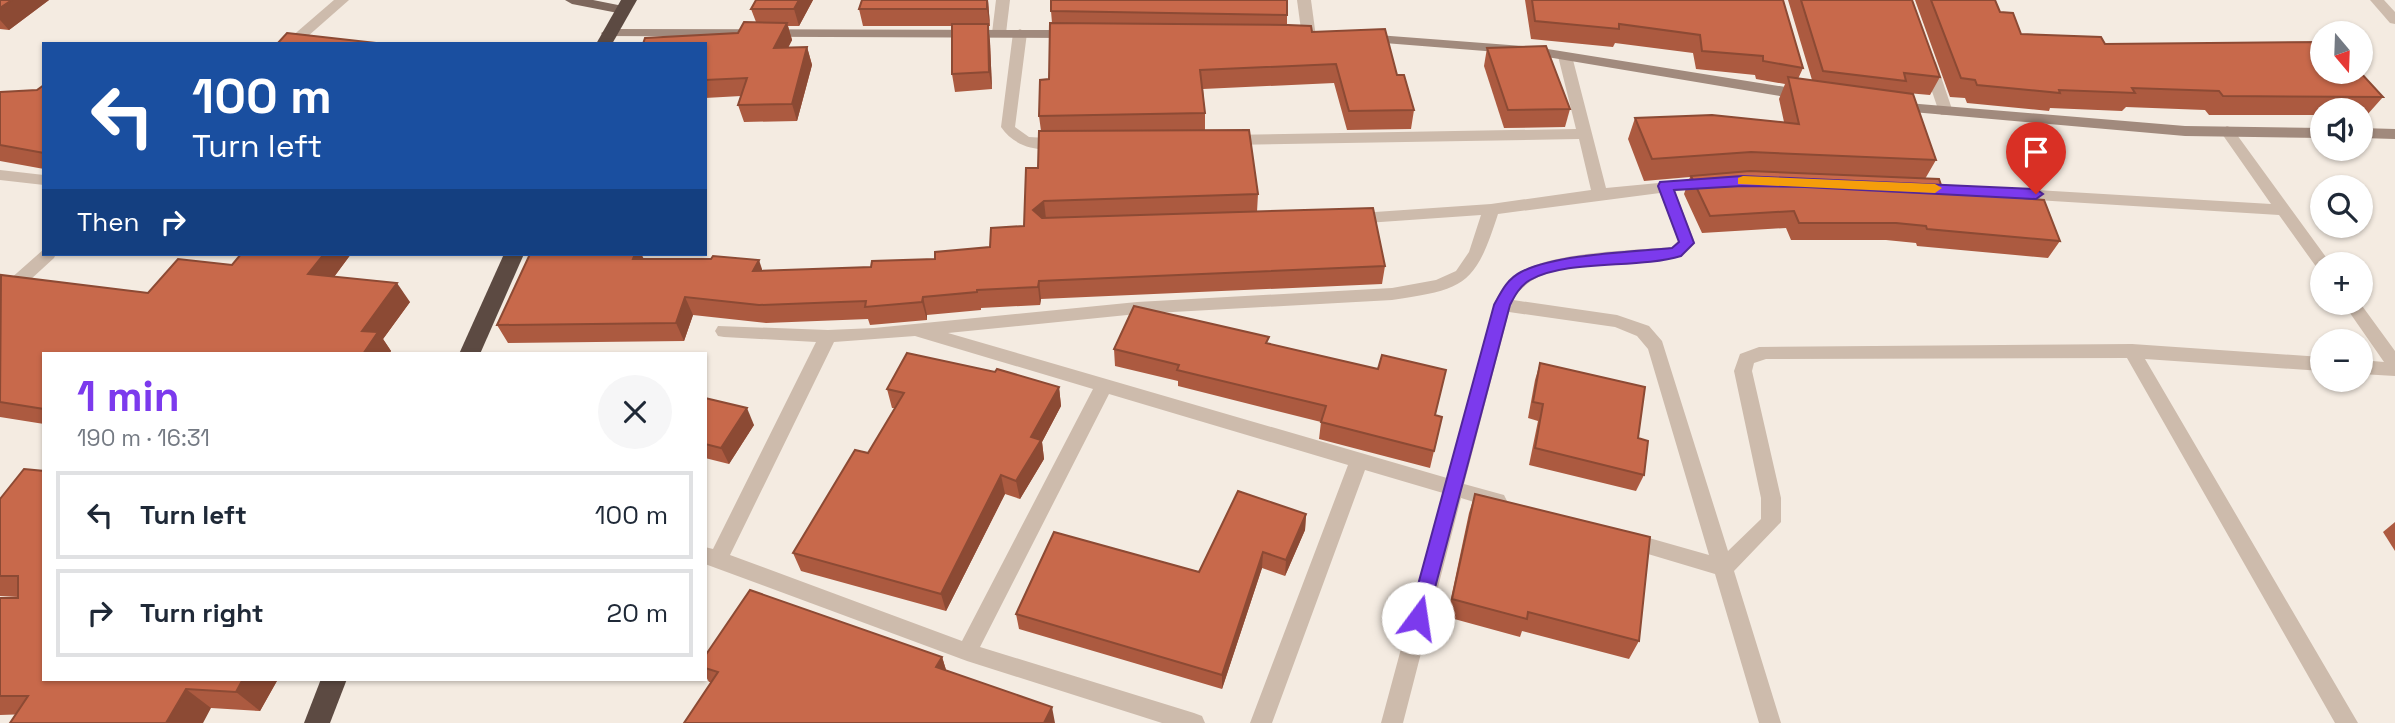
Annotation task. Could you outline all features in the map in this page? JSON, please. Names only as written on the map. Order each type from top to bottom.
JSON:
[{"type":"highway","points":[[606,39],[626,5]]},
{"type":"highway","points":[[470,352],[513,256]]},
{"type":"highway","points":[[317,723],[333,681]]},
{"type":"main road","points":[[572,0],[626,5]]},
{"type":"street","points":[[292,42],[342,0]]},
{"type":"street","points":[[999,33],[1003,0]]},
{"type":"street","points":[[1304,0],[1308,37]]},
{"type":"street","points":[[2377,0],[2395,20]]},
{"type":"street","points":[[1020,33],[1008,127],[1014,138],[1028,143],[1069,142]]},
{"type":"street","points":[[606,39],[1088,34]]},
{"type":"street","points":[[1344,37],[1565,56],[1810,92]]},
{"type":"street","points":[[1924,50],[1946,112]]},
{"type":"street","points":[[1565,56],[1600,193]]},
{"type":"street","points":[[1879,105],[2227,131],[2310,133]]},
{"type":"street","points":[[2227,131],[2314,252]]},
{"type":"street","points":[[2373,133],[2395,134]]},
{"type":"street","points":[[1209,140],[1585,134]]},
{"type":"street","points":[[0,175],[42,180]]},
{"type":"street","points":[[1333,219],[1491,209],[1600,193],[1729,182]]},
{"type":"street","points":[[1392,723],[1451,488],[1502,305],[1512,286],[1526,275],[1557,267],[1676,252],[1687,243],[1665,186]]},
{"type":"street","points":[[1904,187],[2284,210]]},
{"type":"street","points":[[724,331],[828,336],[919,331],[1078,313],[1392,294],[1433,287],[1462,278],[1476,259],[1491,209]]},
{"type":"street","points":[[0,298],[46,256]]},
{"type":"street","points":[[1502,305],[1617,321],[1643,331],[1650,338],[1664,364],[1770,723]]},
{"type":"street","points":[[2359,315],[2395,367]]},
{"type":"street","points":[[919,331],[1517,507]]},
{"type":"street","points":[[828,336],[712,557],[967,652],[1194,723]]},
{"type":"street","points":[[1724,568],[1771,522],[1770,498],[1743,371],[1746,359],[1765,352],[2132,351],[2310,363]]},
{"type":"street","points":[[2132,351],[2347,723]]},
{"type":"street","points":[[2373,367],[2395,367]]},
{"type":"street","points":[[967,652],[1104,386]]},
{"type":"street","points":[[1261,723],[1359,460]]},
{"type":"street","points":[[1608,534],[1724,568]]},
{"type":"building","points":[[0,0],[12,0],[0,8]]},
{"type":"building","points":[[756,0],[799,0],[794,9],[751,9]]},
{"type":"building","points":[[862,0],[987,0],[987,9],[859,9]]},
{"type":"building","points":[[1051,0],[1287,0],[1287,15],[1051,11]]},
{"type":"building","points":[[1532,0],[1783,0],[1803,68],[1763,61],[1763,56],[1702,51],[1700,35],[1619,24],[1619,29],[1535,21]]},
{"type":"building","points":[[1801,0],[1912,0],[1940,77],[1904,73],[1906,81],[1823,71]]},
{"type":"building","points":[[1931,0],[1995,0],[2000,12],[2013,13],[2021,34],[2101,37],[2105,44],[2310,42],[2310,84],[2371,84],[2383,97],[2223,96],[2219,91],[2132,88],[2135,93],[2059,90],[2060,93],[1977,85],[1975,80],[1961,78]]},
{"type":"building","points":[[744,22],[787,23],[774,48],[807,47],[792,104],[738,105],[747,78],[707,80],[707,42],[644,42],[645,38],[738,33]]},
{"type":"building","points":[[1050,23],[1288,25],[1311,26],[1312,32],[1385,29],[1397,75],[1404,75],[1414,110],[1349,111],[1336,64],[1200,70],[1205,113],[1039,116],[1040,80],[1049,79]]},
{"type":"building","points":[[952,24],[988,24],[989,72],[952,74]]},
{"type":"building","points":[[287,33],[367,42],[279,42]]},
{"type":"building","points":[[1546,46],[1570,109],[1508,110],[1487,48]]},
{"type":"building","points":[[1788,77],[1913,94],[1936,160],[1751,152],[1652,159],[1635,118],[1712,115],[1799,124]]},
{"type":"building","points":[[42,86],[42,153],[0,145],[0,92],[37,90]]},
{"type":"building","points":[[1249,130],[1258,194],[1044,201],[1033,210],[1042,218],[1373,208],[1385,266],[1039,281],[1038,287],[977,290],[923,297],[922,302],[865,307],[866,301],[759,305],[685,297],[676,323],[497,325],[529,256],[711,259],[713,256],[759,260],[753,271],[871,267],[872,261],[935,259],[935,252],[990,247],[991,228],[1024,226],[1026,168],[1038,168],[1039,131]]},
{"type":"building","points":[[1750,171],[1939,179],[1943,191],[2044,200],[2060,241],[1927,229],[1926,226],[1896,223],[1799,223],[1794,211],[1710,216],[1691,176]]},
{"type":"building","points":[[239,256],[322,256],[308,274],[397,283],[362,331],[378,332],[364,352],[42,352],[42,409],[0,402],[1,275],[148,293],[178,259],[232,265]]},
{"type":"building","points":[[1134,306],[1269,337],[1266,343],[1378,369],[1382,355],[1446,370],[1435,415],[1442,417],[1434,451],[1321,422],[1326,406],[1177,370],[1179,365],[1114,349]]},
{"type":"building","points":[[907,353],[995,372],[997,369],[1059,387],[1031,437],[1041,440],[1016,481],[1001,475],[941,594],[793,553],[855,450],[868,453],[904,393],[887,389]]},
{"type":"building","points":[[1540,363],[1645,387],[1638,438],[1648,441],[1644,475],[1535,448],[1543,404],[1533,402]]},
{"type":"building","points":[[707,398],[747,408],[721,448],[707,444]]},
{"type":"building","points":[[24,469],[42,471],[42,681],[242,681],[236,692],[186,689],[166,723],[10,723],[28,696],[0,696],[0,598],[18,598],[18,576],[0,576],[0,499]]},
{"type":"building","points":[[1238,491],[1306,514],[1286,560],[1263,552],[1222,675],[1016,614],[1054,532],[1199,572]]},
{"type":"building","points":[[1475,494],[1650,537],[1639,641],[1528,612],[1527,619],[1452,599]]},
{"type":"building","points":[[750,590],[942,657],[936,667],[1052,707],[1044,723],[684,723],[718,672],[707,669],[707,653]]},
{"type":"slow traffic","points":[[1743,181],[1935,188]]},
{"type":"route","points":[[1418,618],[1502,305],[1512,286],[1526,275],[1557,267],[1676,252],[1687,243],[1684,229],[1665,186],[1742,181],[1805,182],[2036,194]]}]
